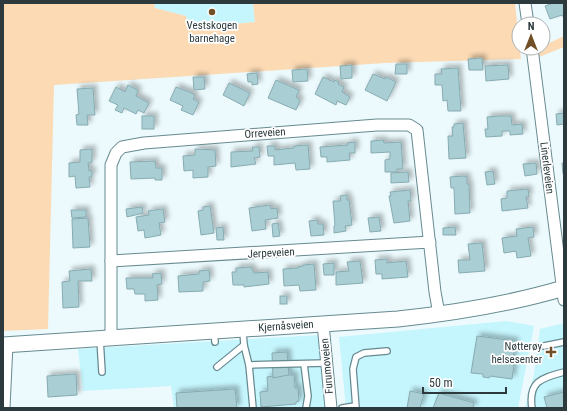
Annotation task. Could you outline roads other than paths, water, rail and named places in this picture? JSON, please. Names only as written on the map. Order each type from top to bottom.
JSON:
[{"type":"main road","name":"Kjernåsveien","points":[[5,344],[106,338],[214,337],[243,329],[439,314],[563,292]]},
{"type":"street","points":[[525,3],[527,16]]},
{"type":"street","name":"Linerleveien","points":[[533,56],[563,292]]},
{"type":"street","name":"Orreveien","points":[[106,338],[112,261],[112,165],[116,153],[122,147],[199,138],[377,125],[409,125],[418,133],[435,292],[439,314]]},
{"type":"street","name":"Jerpeveien","points":[[112,261],[430,242]]},
{"type":"street","name":"Furumoveien","points":[[323,324],[331,408]]},
{"type":"street","name":"Kjernåsveien","points":[[4,408],[5,344]]},
{"type":"lane","points":[[243,329],[244,345],[249,365],[253,408]]},
{"type":"lane","points":[[102,372],[106,338]]},
{"type":"lane","points":[[544,346],[564,342]]},
{"type":"lane","points":[[217,366],[244,345]]},
{"type":"lane","points":[[342,408],[356,407],[353,369],[356,358],[364,353],[387,351]]},
{"type":"lane","points":[[249,365],[326,363]]},
{"type":"lane","points":[[304,364],[308,396],[306,408]]},
{"type":"lane","points":[[532,408],[531,393],[539,381],[546,376],[564,372]]},
{"type":"place","name":"Vestskogen barnehage","points":[[212,12]]},
{"type":"place","name":"Nøtterøy helsesenter","points":[[551,352]]}]
